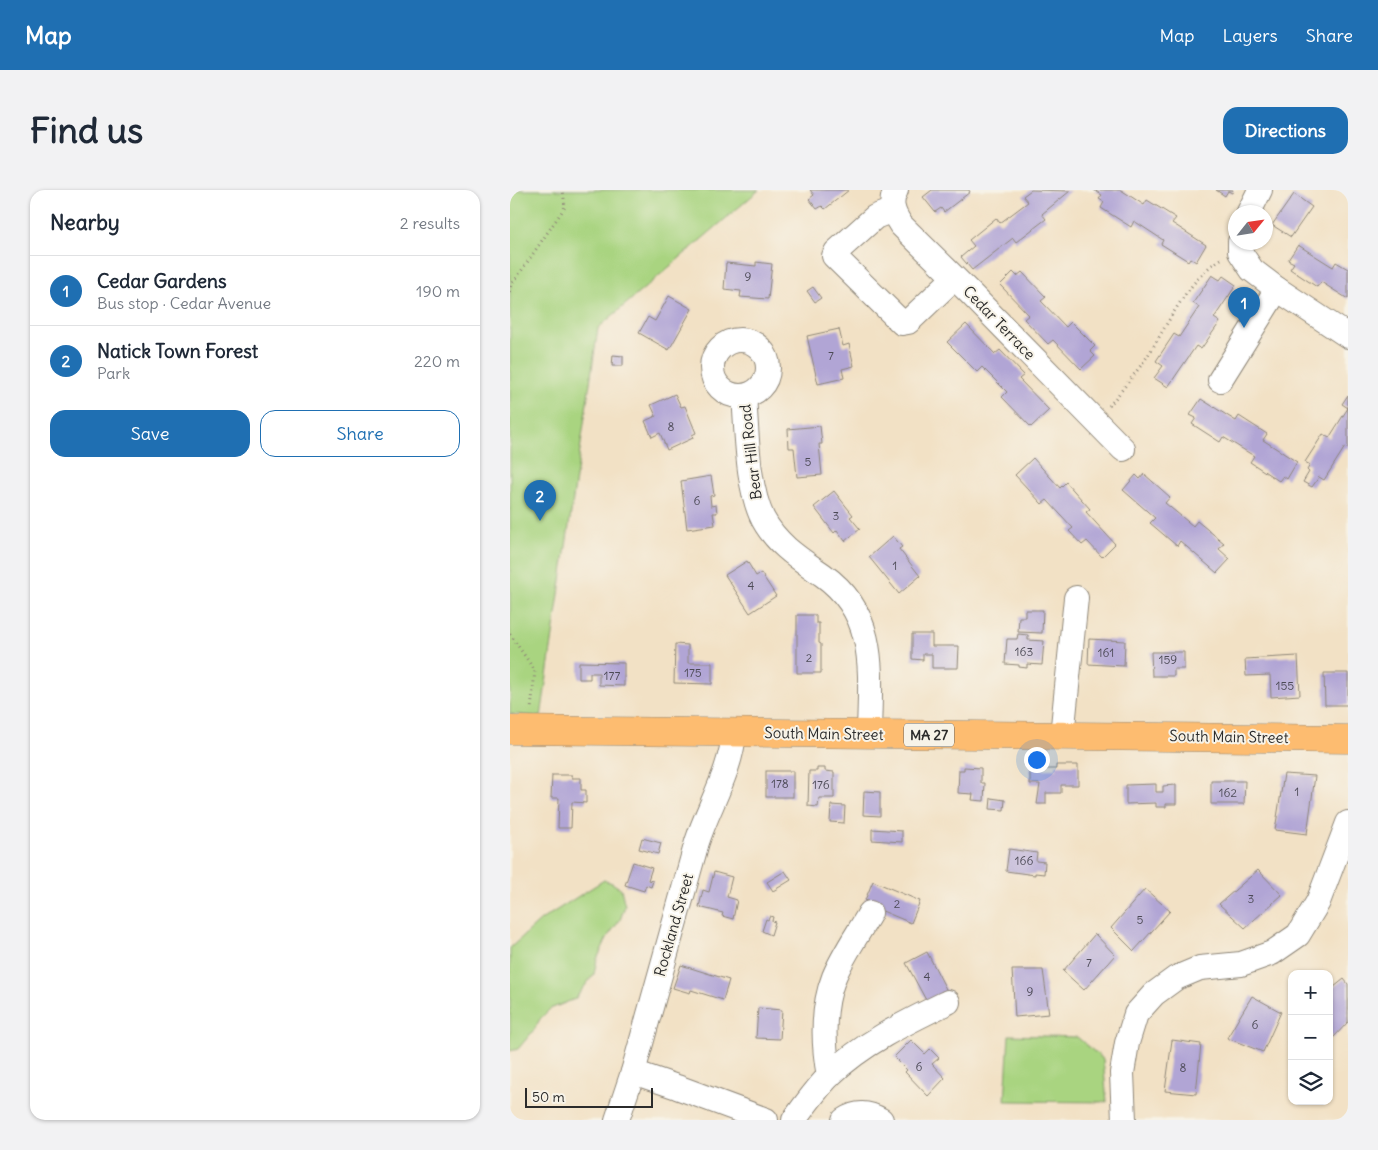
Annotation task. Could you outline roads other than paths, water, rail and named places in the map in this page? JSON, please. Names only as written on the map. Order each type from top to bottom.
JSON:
[{"type":"main road","name":"South Main Street","points":[[521,722],[734,733],[1348,738]]},
{"type":"street","points":[[1252,205],[1260,190]]},
{"type":"street","points":[[894,200],[836,252],[834,256],[902,323],[908,322],[954,278]]},
{"type":"street","name":"Cedar Terrace","points":[[894,200],[901,225],[909,234],[1123,449]]},
{"type":"street","points":[[1242,250],[1252,270],[1276,289],[1348,336]]},
{"type":"street","points":[[1220,380],[1276,289]]},
{"type":"street","name":"Bear Hill Road","points":[[744,396],[753,488],[757,505],[764,520],[787,549],[839,588],[849,599],[865,631],[870,664],[869,734]]},
{"type":"street","points":[[1062,736],[1076,598]]},
{"type":"street","name":"Rockland Street","points":[[617,1120],[633,1072],[697,842],[706,815],[729,762],[734,733]]},
{"type":"street","points":[[1124,1120],[1122,1073],[1127,1043],[1136,1014],[1154,994],[1176,978],[1200,968],[1241,964],[1264,956],[1272,953],[1298,935],[1318,902],[1348,822]]},
{"type":"street","points":[[829,1076],[824,1040],[827,1010],[834,978],[844,956],[870,913]]},
{"type":"street","points":[[794,1120],[829,1076],[841,1065],[891,1031],[948,1002]]},
{"type":"street","points":[[633,1072],[766,1120]]},
{"type":"street","points":[[844,1120],[854,1115],[863,1114],[872,1115],[880,1120]]},
{"type":"place","name":"Cedar Gardens","points":[[1244,328]]},
{"type":"place","name":"Natick Town Forest","points":[[540,521]]}]
